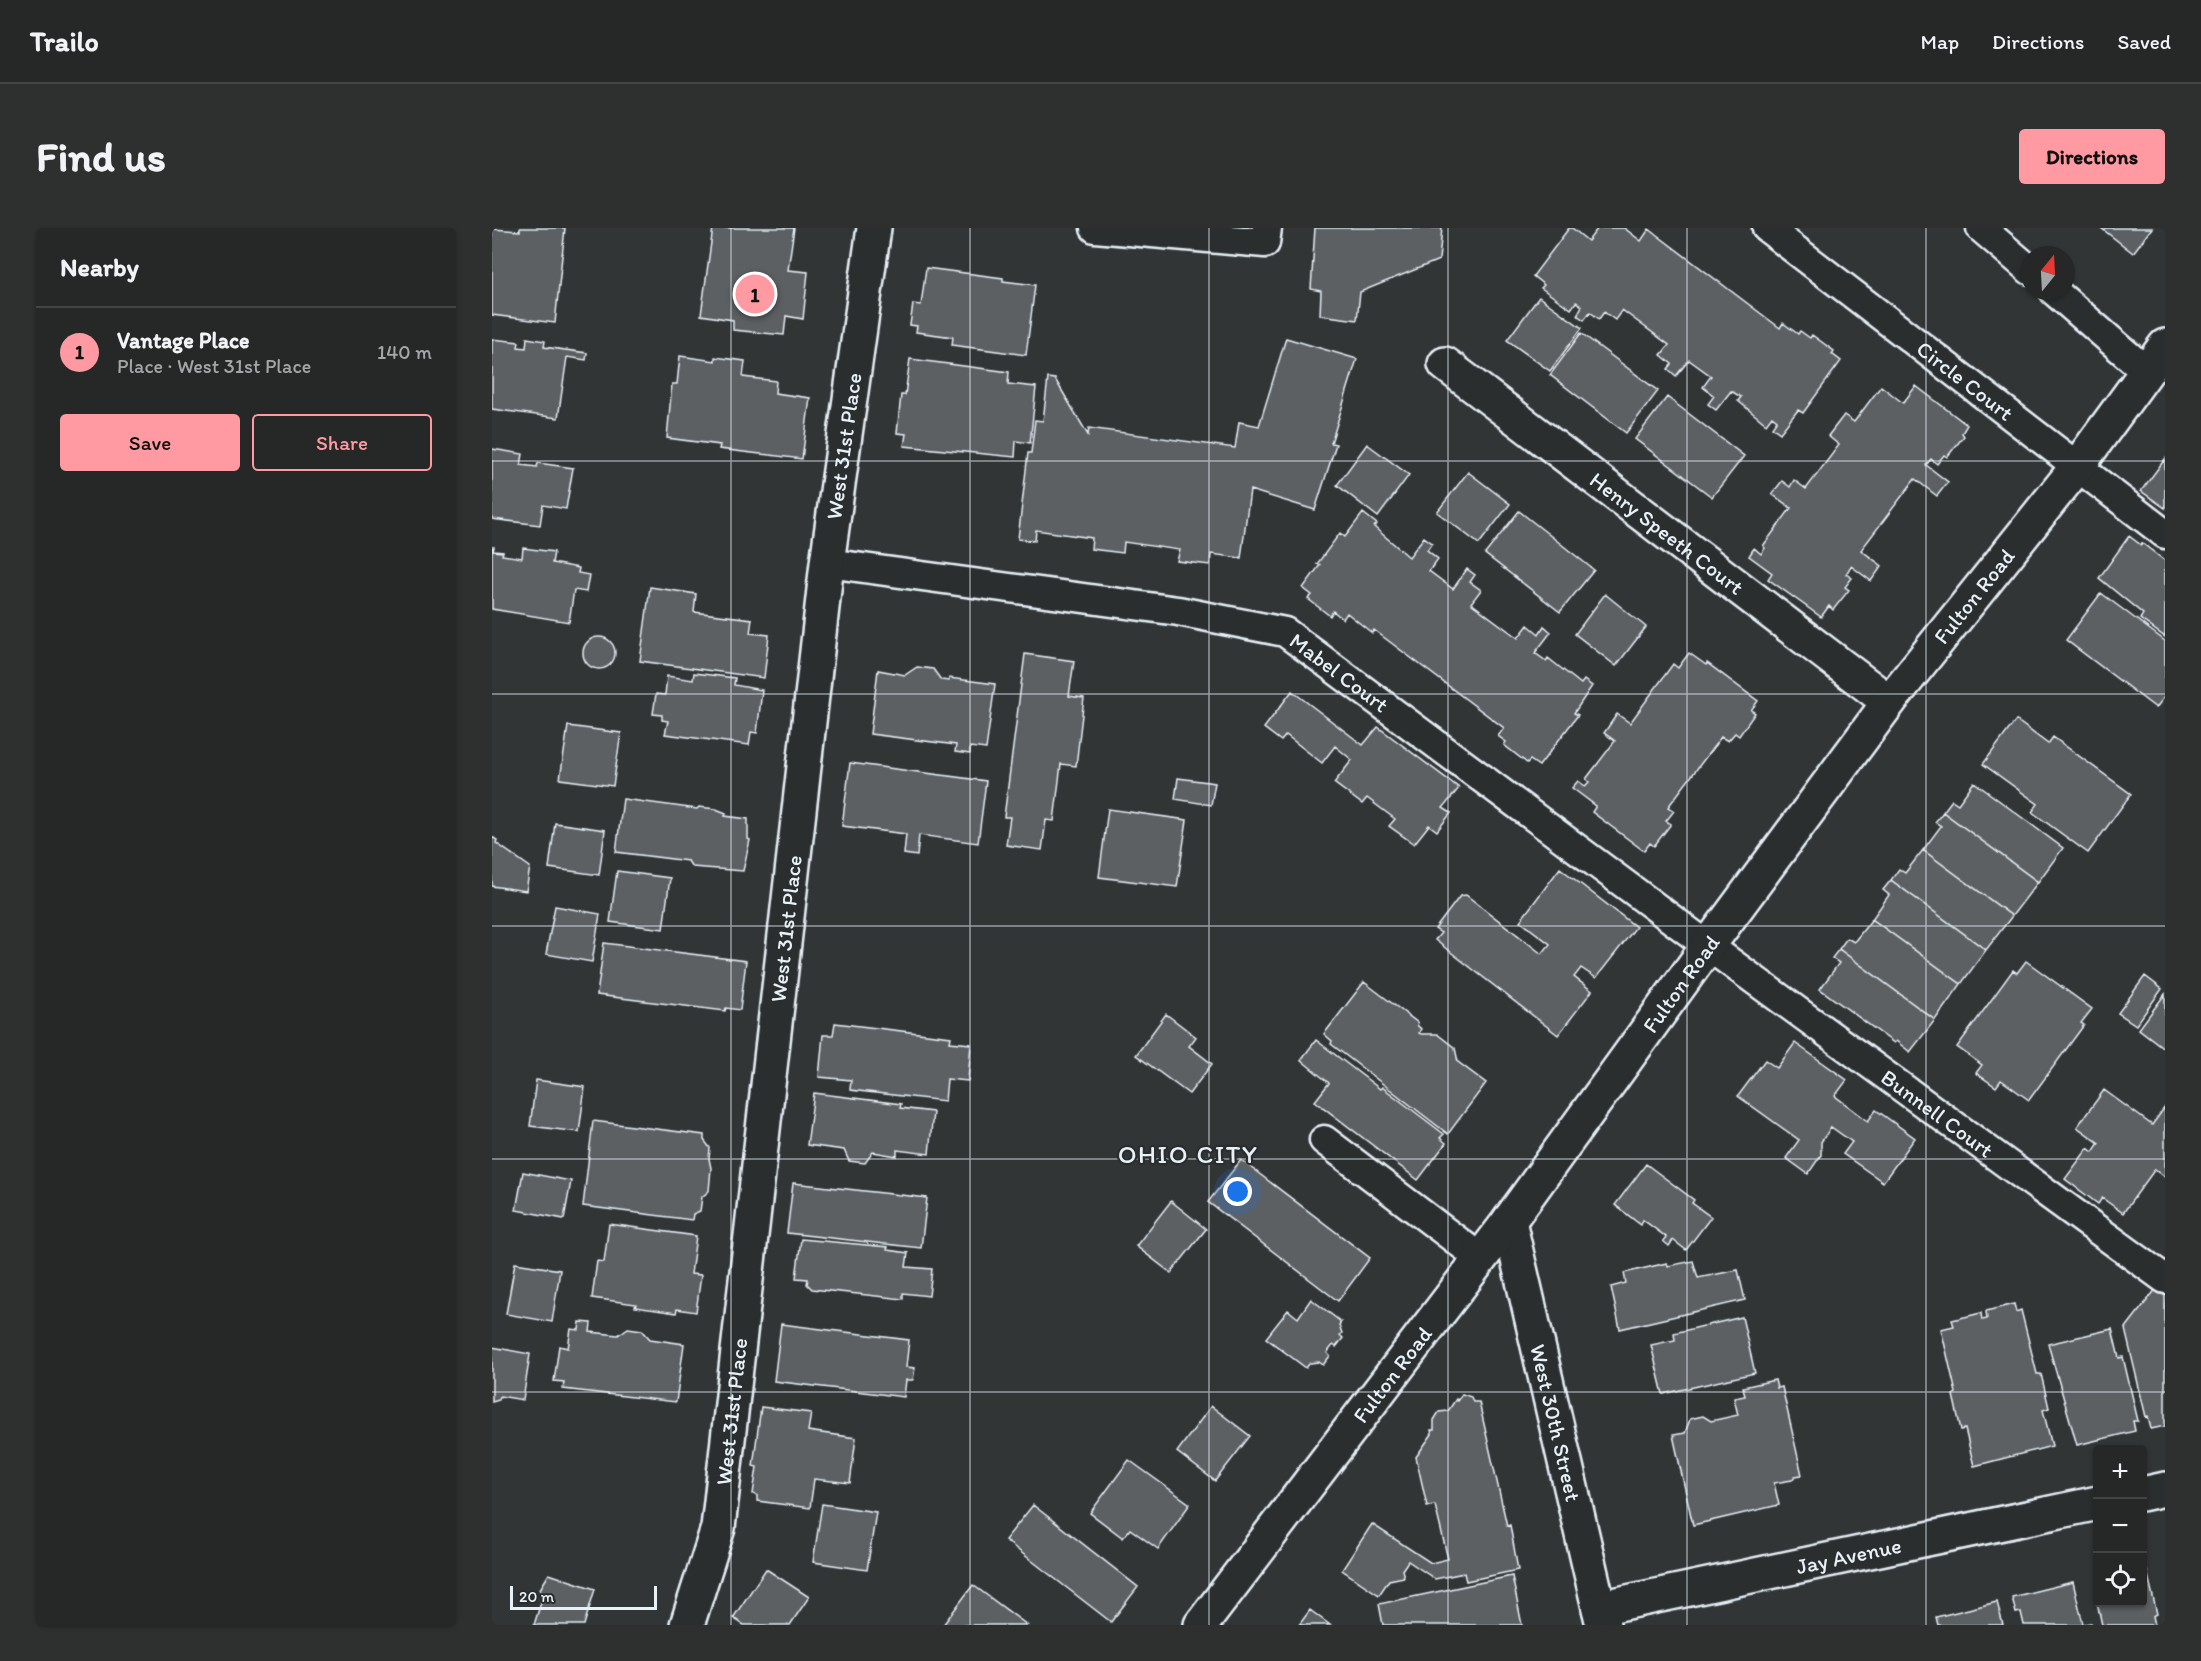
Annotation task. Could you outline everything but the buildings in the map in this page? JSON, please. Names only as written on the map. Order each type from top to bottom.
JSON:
[{"type":"street","name":"West 31st Place","points":[[687,1625],[718,1528],[827,563],[874,228]]},
{"type":"street","name":"Fulton Road","points":[[1201,1625],[1509,1221],[1708,946],[1890,702],[2077,467],[2156,358]]},
{"type":"street","name":"Henry Speeth Court","points":[[1445,364],[1890,702]]},
{"type":"street","name":"West 30th Street","points":[[1509,1221],[1601,1617]]},
{"type":"street","points":[[2147,1493],[2165,1489]]},
{"type":"street","name":"Jay Avenue","points":[[1601,1617],[2093,1504]]},
{"type":"lane","points":[[1095,228],[1265,243],[1267,228]]},
{"type":"lane","name":"Circle Court","points":[[1767,228],[2165,534]]},
{"type":"lane","points":[[1981,228],[2021,262]]},
{"type":"lane","points":[[2068,300],[2156,358]]},
{"type":"lane","name":"Mabel Court","points":[[827,563],[1178,611],[1285,632],[1708,946]]},
{"type":"lane","name":"Bunnell Court","points":[[1708,946],[2165,1279]]},
{"type":"lane","points":[[1324,1140],[1480,1258]]},
{"type":"place","name":"Vantage Place","points":[[755,294]]},
{"type":"district","name":"OHIO CITY","points":[[1188,1154]]}]
